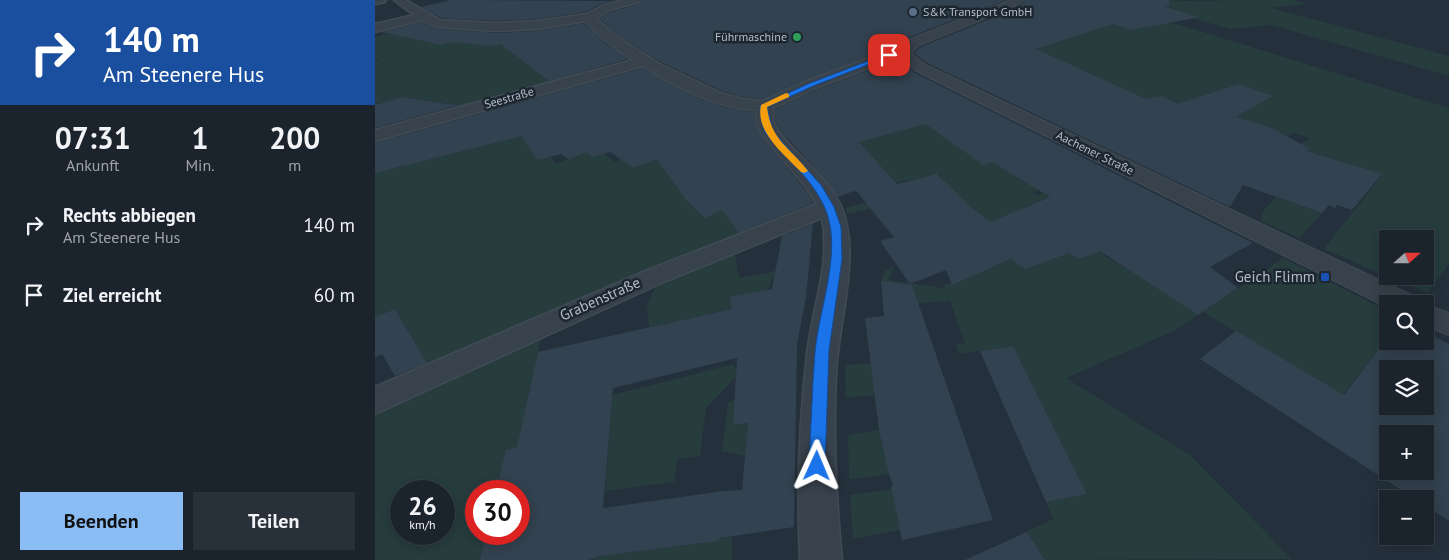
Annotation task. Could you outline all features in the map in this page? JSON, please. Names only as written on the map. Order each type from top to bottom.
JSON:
[{"type":"street","points":[[375,1],[381,0]]},
{"type":"street","points":[[399,0],[423,16],[447,25],[485,27],[538,25],[589,17],[606,8],[635,0]]},
{"type":"street","points":[[589,17],[607,36],[644,61],[724,100],[764,106],[802,88],[869,63],[891,55],[904,54],[908,47],[915,42],[1018,0]]},
{"type":"street","points":[[375,28],[423,16]]},
{"type":"street","name":"Aachener Straße","points":[[904,54],[915,65],[1387,295]]},
{"type":"street","name":"Seestraße","points":[[375,136],[644,61]]},
{"type":"street","points":[[764,106],[765,123],[769,132],[812,179],[830,207],[834,217],[837,238],[836,259],[822,350],[817,450],[817,517],[821,560]]},
{"type":"street","name":"Grabenstraße","points":[[375,401],[627,287],[749,236],[830,207]]},
{"type":"street","points":[[1434,318],[1449,325]]},
{"type":"green space","points":[[1163,0],[1293,0],[1307,4],[1272,8],[1449,56],[1449,76],[1271,25],[1230,29],[1147,5]]},
{"type":"green space","points":[[1119,6],[1449,108],[1449,264],[1434,284],[1434,230],[1379,230],[1379,273],[1324,249],[1382,175],[1296,147],[1309,138],[1294,133],[1281,142],[967,56],[1022,43],[969,27],[1001,15]]},
{"type":"green space","points":[[430,24],[441,27],[422,32],[419,37],[455,28],[467,29],[460,31],[497,29],[476,36],[490,43],[499,44],[522,40],[583,74],[459,108],[453,104],[402,97],[375,105],[375,62],[381,60],[375,60],[375,37],[386,34],[382,32],[390,30],[381,28]]},
{"type":"green space","points":[[601,75],[607,79],[572,88],[543,140],[555,164],[597,147],[605,151],[605,154],[615,162],[647,147],[721,208],[742,236],[430,369],[396,309],[375,317],[375,169],[402,167],[401,163],[378,145],[377,140],[405,132],[412,147],[524,110],[518,100]]},
{"type":"green space","points":[[922,77],[945,88],[934,91],[947,98],[959,95],[977,104],[972,103],[931,123],[1046,187],[1034,192],[1038,195],[1049,191],[1054,195],[1016,211],[1079,259],[1107,247],[1112,250],[1104,255],[1125,268],[1134,264],[1155,286],[1198,315],[1174,331],[1066,378],[1191,456],[1292,559],[1028,560],[1041,554],[1027,531],[1053,519],[1046,502],[1087,494],[1013,346],[959,354],[956,344],[965,343],[950,301],[914,304],[881,281],[885,271],[894,266],[889,280],[944,288],[945,284],[953,284],[1016,257],[891,227],[886,228],[870,209],[848,214],[845,208],[946,183],[939,175],[896,183],[817,167],[795,147],[837,134],[786,138],[778,130],[775,123],[777,110],[804,91],[808,93],[838,82]]},
{"type":"green space","points":[[1276,197],[1322,213],[1299,238],[1261,221],[1262,212]]},
{"type":"green space","points":[[746,242],[750,248],[735,255],[739,278],[776,271],[808,273],[808,278],[776,273],[760,303],[749,317],[729,297],[732,309],[649,327],[647,305],[655,287],[658,285],[656,279]]},
{"type":"green space","points":[[1283,258],[1379,307],[1379,348],[1343,395],[1203,312]]},
{"type":"green space","points":[[1409,285],[1433,285],[1427,293]]},
{"type":"green space","points":[[541,338],[510,480],[465,480],[465,545],[497,545],[494,560],[375,560],[375,408],[419,392],[421,394]]},
{"type":"green space","points":[[871,363],[876,395],[846,398],[845,365]]},
{"type":"green space","points":[[734,364],[737,376],[706,408],[700,456],[678,459],[674,482],[605,491],[612,395]]},
{"type":"green space","points":[[736,399],[733,425],[748,423],[745,456],[722,451],[728,402]]},
{"type":"green space","points":[[879,430],[889,474],[849,480],[848,435]]},
{"type":"green space","points":[[892,489],[900,530],[853,539],[850,495]]},
{"type":"green space","points":[[732,536],[732,560],[588,560],[601,556],[718,541],[719,538]]},
{"type":"building","points":[[451,0],[616,0],[601,4],[585,12],[538,19],[495,21],[441,18],[421,7]]},
{"type":"building","points":[[642,0],[1006,0],[909,37],[897,49],[880,51],[762,99],[742,97],[722,91],[659,61],[618,36],[599,18],[611,12],[639,4]]},
{"type":"building","points":[[1026,0],[1169,0],[1170,5],[1165,7],[1200,17],[1132,30],[1113,24],[1036,49],[1146,99],[1162,96],[1178,104],[1239,84],[1273,96],[1236,117],[1272,128],[1310,149],[1307,151],[1382,174],[1352,210],[1337,205],[1335,208],[1329,205],[1322,213],[1243,185],[1230,207],[927,63],[915,54],[915,51],[921,47],[1019,7]]},
{"type":"building","points":[[422,22],[437,29],[495,33],[538,31],[585,23],[606,44],[628,59],[549,81],[501,44],[489,46],[454,42],[441,45],[382,32]]},
{"type":"building","points":[[901,60],[915,73],[1253,243],[1210,267],[1238,288],[1198,315],[1100,251],[1079,259],[1069,253],[1025,269],[1011,259],[952,285],[946,270],[910,284],[880,241],[894,237],[858,193],[854,191],[838,197],[821,175],[780,130],[776,122],[775,109],[817,90],[889,62]],"holes":[[[926,124],[983,165],[992,162],[1050,197],[990,222],[972,208],[937,174],[897,184],[859,142]]]},
{"type":"building","points":[[643,68],[696,97],[725,107],[754,112],[754,123],[759,133],[814,203],[739,233],[722,210],[705,218],[686,200],[657,159],[633,168],[610,152],[592,157],[587,152],[569,159],[561,154],[537,160],[522,136],[375,173],[375,143]]},
{"type":"building","points":[[402,97],[459,105],[375,128],[375,105]]},
{"type":"building","points":[[813,224],[806,297],[797,344],[794,527],[719,538],[719,541],[601,556],[588,560],[480,560],[483,545],[530,545],[530,480],[499,480],[506,450],[517,447],[538,352],[732,309],[729,297],[772,289],[782,236]],"holes":[[[737,358],[733,425],[748,423],[742,490],[603,508],[613,388]]]},
{"type":"building","points":[[881,281],[912,285],[993,520],[902,540],[891,486],[893,485],[879,430],[865,318],[884,316]]},
{"type":"building","points":[[395,309],[427,363],[395,376],[382,354],[375,358],[375,317]]},
{"type":"building","points":[[1236,331],[1344,395],[1379,349],[1434,350],[1434,336],[1449,344],[1449,521],[1434,511],[1434,490],[1401,490],[1386,480],[1434,480],[1434,425],[1379,425],[1379,476],[1200,359]]},
{"type":"building","points":[[1013,346],[1087,494],[1046,502],[980,351]]},
{"type":"building","points":[[1027,532],[1045,560],[965,560]]},
{"type":"slow traffic","points":[[786,95],[764,106],[765,123],[771,136],[804,171]]},
{"type":"place","name":"S&K Transport GmbH","points":[[913,12]]},
{"type":"place","name":"Führmaschine","points":[[797,37]]},
{"type":"place","name":"Geich Flimm","points":[[1325,277]]},
{"type":"route","points":[[817,466],[822,350],[836,259],[836,227],[826,198],[812,179],[771,136],[765,123],[764,106],[811,85],[889,55]]}]
